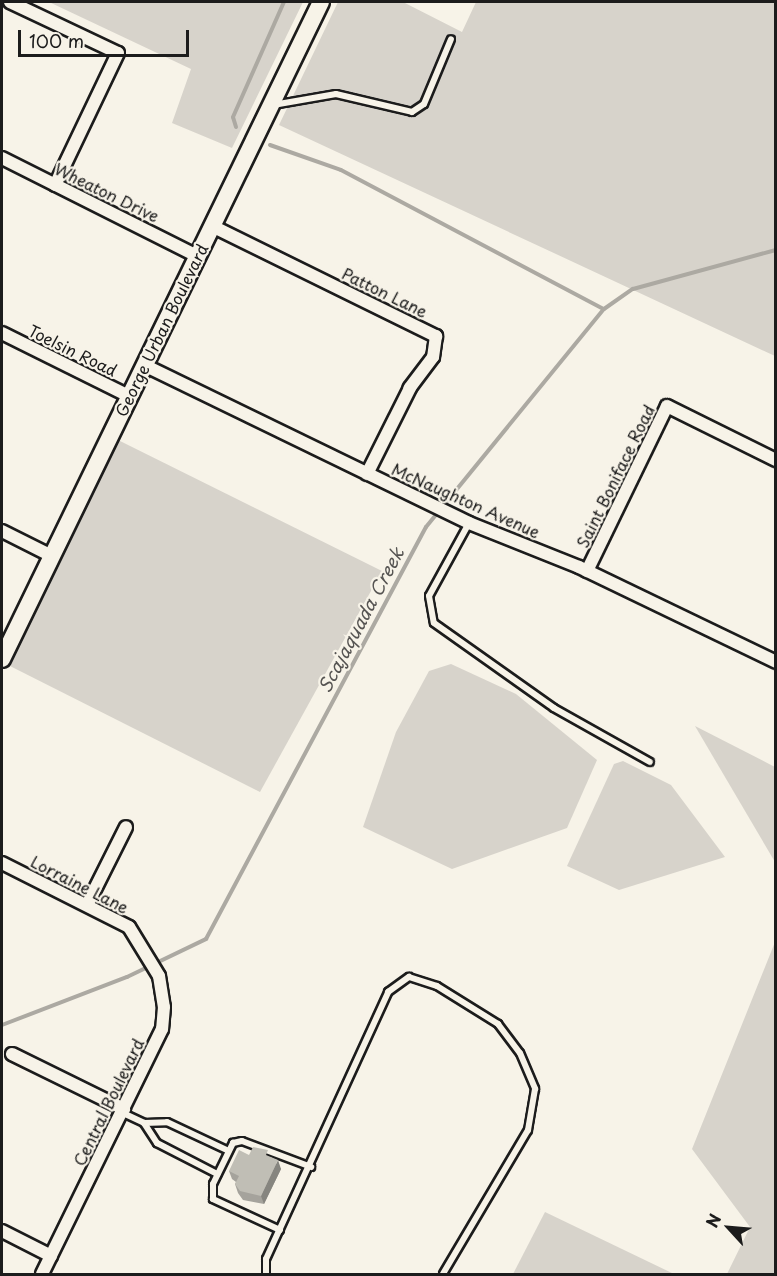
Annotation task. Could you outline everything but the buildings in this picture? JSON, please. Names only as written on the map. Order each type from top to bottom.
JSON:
[{"type":"street","points":[[14,2],[118,53],[55,185]]},
{"type":"street","name":"George Urban Boulevard","points":[[2,659],[321,2]]},
{"type":"street","name":"Wheaton Drive","points":[[2,158],[197,255]]},
{"type":"street","name":"Patton Lane","points":[[212,226],[436,336],[433,357],[410,388],[367,474]]},
{"type":"street","name":"Toelsin Road","points":[[2,333],[129,396]]},
{"type":"street","name":"McNaughton Avenue","points":[[144,365],[469,523],[587,570],[776,662]]},
{"type":"street","name":"Saint Boniface Road","points":[[587,570],[667,406],[776,460]]},
{"type":"street","points":[[2,531],[52,556]]},
{"type":"street","points":[[87,905],[126,827]]},
{"type":"street","name":"Lorraine Lane","points":[[2,863],[87,905],[143,943]]},
{"type":"street","name":"Central Boulevard","points":[[42,1275],[162,1029],[164,1007],[143,943]]},
{"type":"street","points":[[12,1054],[123,1111]]},
{"type":"street","points":[[2,1231],[51,1256]]},
{"type":"lane","points":[[270,106],[336,94],[412,112],[424,104],[451,39]]},
{"type":"lane","points":[[469,523],[429,596],[434,623],[554,708],[650,762]]},
{"type":"lane","points":[[266,1275],[266,1258],[311,1167],[388,992],[398,981],[408,977],[437,986],[498,1024],[531,1074],[535,1110],[443,1275]]},
{"type":"lane","points":[[123,1111],[144,1123],[157,1143],[218,1174]]},
{"type":"lane","points":[[144,1123],[167,1122],[229,1151]]},
{"type":"lane","points":[[280,1230],[213,1199],[218,1174],[229,1151],[233,1143],[251,1140],[311,1167]]},
{"type":"shaded area","points":[[49,2],[303,2],[232,148],[172,123],[191,69]]},
{"type":"shaded area","points":[[338,2],[403,2],[462,32],[476,2],[775,2],[775,356],[279,125]]},
{"type":"shaded area","points":[[116,439],[382,571],[260,792],[6,664]]},
{"type":"shaded area","points":[[451,664],[516,694],[597,760],[567,828],[452,869],[363,827],[396,732],[429,671]]},
{"type":"shaded area","points":[[695,726],[775,767],[775,862]]},
{"type":"shaded area","points":[[623,761],[671,785],[725,857],[619,890],[567,866],[614,764]]},
{"type":"shaded area","points":[[775,942],[775,1274],[727,1274],[750,1227],[692,1149]]},
{"type":"shaded area","points":[[545,1212],[674,1274],[513,1274]]},
{"type":"waterway","points":[[236,127],[233,117],[284,2]]},
{"type":"waterway","points":[[270,145],[341,170],[604,309]]},
{"type":"waterway","name":"Scajaquada Creek","points":[[2,1025],[127,977],[206,939],[426,527],[604,309],[633,289],[776,250]]}]
